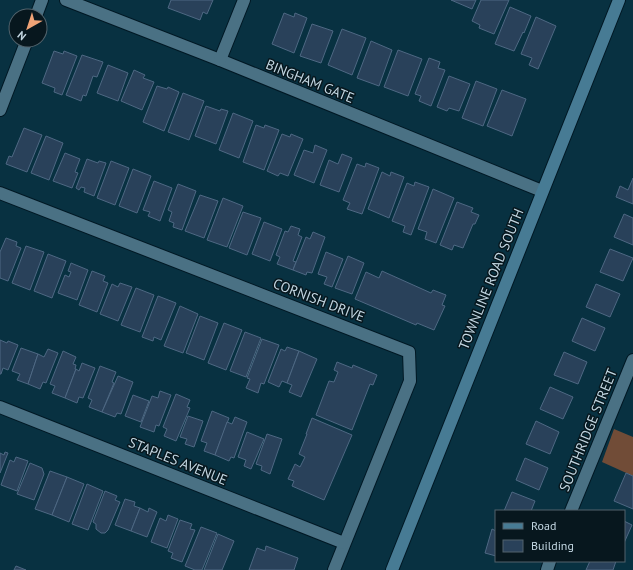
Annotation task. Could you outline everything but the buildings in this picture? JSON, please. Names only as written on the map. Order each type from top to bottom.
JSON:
[{"type":"street","name":"BINGHAM GATE","points":[[66,0],[220,60],[542,191]]},
{"type":"street","points":[[220,60],[244,0]]},
{"type":"street","name":"TOWNLINE ROAD SOUTH","points":[[392,570],[618,0]]},
{"type":"street","points":[[0,110],[24,48]]},
{"type":"street","name":"CORNISH DRIVE","points":[[0,193],[409,352],[410,381],[334,570]]},
{"type":"street","name":"SOUTHRIDGE STREET","points":[[571,510],[633,360]]},
{"type":"street","name":"STAPLES AVENUE","points":[[0,407],[344,543]]},
{"type":"shaded area","points":[[614,429],[633,437],[633,476],[602,462]]}]
